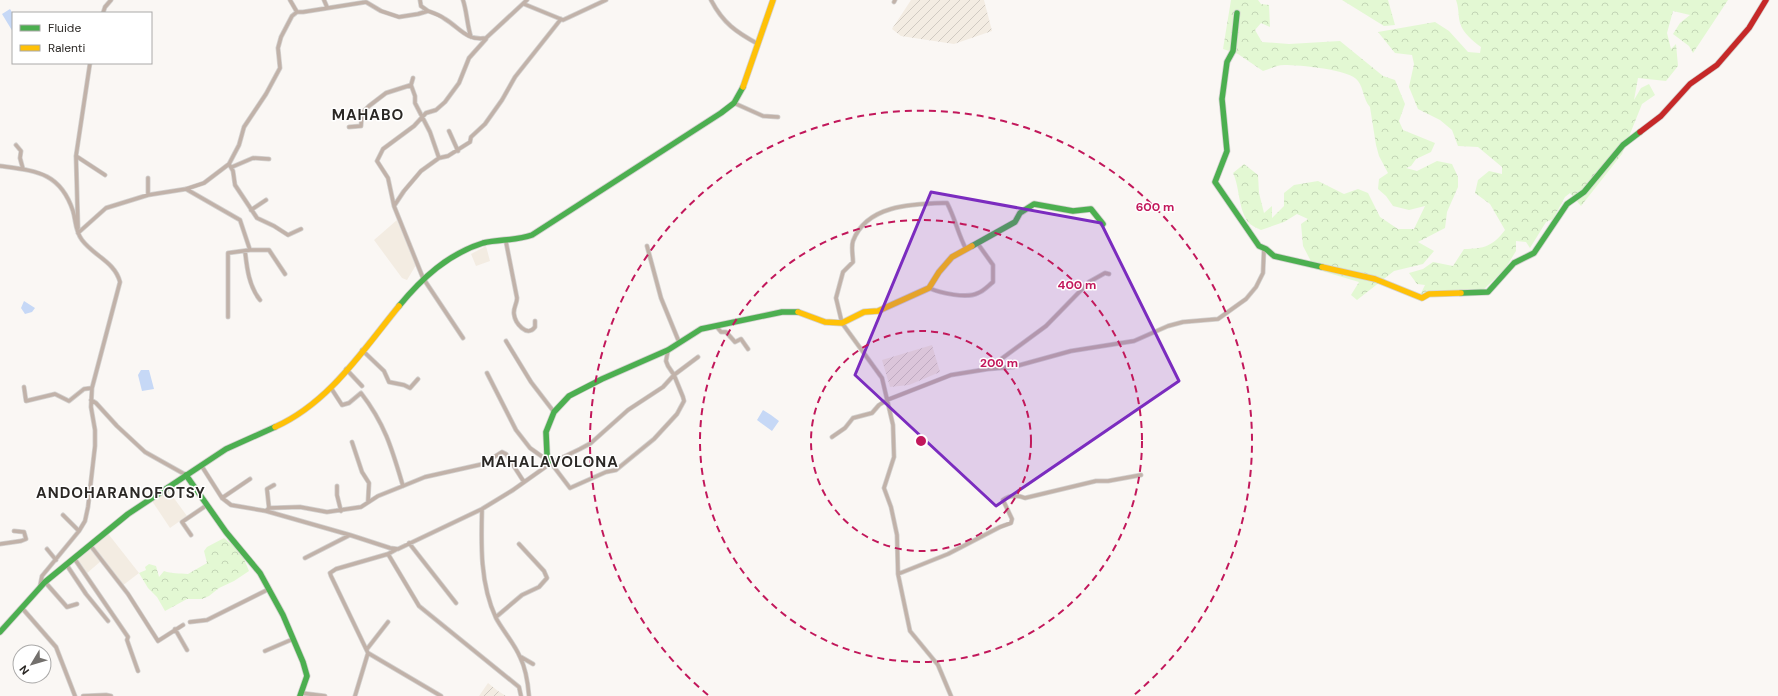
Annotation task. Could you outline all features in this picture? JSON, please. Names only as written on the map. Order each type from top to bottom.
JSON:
[{"type":"street","points":[[103,12],[105,7],[111,0]]},
{"type":"street","points":[[290,0],[297,12]]},
{"type":"street","points":[[324,0],[327,8]]},
{"type":"street","points":[[420,0],[421,6],[428,11],[446,19],[456,28],[471,37],[478,39],[486,38]]},
{"type":"street","points":[[463,0],[466,7],[467,24],[471,37]]},
{"type":"street","points":[[463,338],[423,278],[394,206],[388,178],[376,161],[383,150],[414,126],[422,116],[436,110],[445,102],[460,83],[469,58],[486,38],[527,0]]},
{"type":"street","points":[[524,4],[565,20],[606,0]]},
{"type":"street","points":[[711,0],[729,25],[738,33],[758,44]]},
{"type":"street","points":[[0,632],[45,582],[128,514],[235,444],[297,417],[331,388],[423,278],[443,263],[484,243],[506,242],[532,235],[701,128],[734,103],[746,83],[773,0]]},
{"type":"street","points":[[1237,13],[1232,51],[1227,62],[1222,99],[1227,151],[1215,182],[1259,246],[1274,256],[1375,279],[1422,298],[1429,294],[1439,293],[1488,292],[1514,263],[1534,253],[1567,204],[1584,192],[1623,145],[1660,116],[1690,84],[1718,65],[1749,28],[1766,0]]},
{"type":"street","points":[[301,230],[288,235],[257,218],[235,185],[230,165],[240,145],[244,128],[266,94],[280,68],[278,48],[281,37],[292,16],[297,12],[366,2],[381,11],[399,17],[428,11]]},
{"type":"street","points":[[394,206],[404,191],[421,171],[439,158],[448,156],[458,151],[470,142],[471,138],[485,124],[502,100],[515,76],[561,19]]},
{"type":"street","points":[[78,233],[76,156],[90,64]]},
{"type":"street","points":[[413,78],[411,84],[415,96],[415,103],[422,116],[439,158]]},
{"type":"street","points":[[349,127],[361,126],[362,113],[386,94],[411,84]]},
{"type":"street","points":[[734,103],[763,116],[778,117]]},
{"type":"street","points":[[449,131],[458,151]]},
{"type":"street","points":[[16,146],[21,151],[20,158],[23,169]]},
{"type":"street","points":[[76,156],[105,175]]},
{"type":"street","points":[[78,233],[106,208],[148,195],[186,189],[204,182],[230,165],[253,158],[269,159]]},
{"type":"street","points":[[0,166],[23,169],[45,176],[60,185],[68,198],[78,233],[92,251],[114,269],[120,282],[92,388],[91,400],[95,430],[95,446],[85,521],[79,531],[42,576],[40,587]]},
{"type":"street","points":[[148,178],[148,195]]},
{"type":"street","points":[[186,189],[240,220],[248,251],[248,276],[255,294],[260,300]]},
{"type":"street","points":[[251,210],[266,200]]},
{"type":"street","points":[[951,696],[938,665],[910,631],[898,574],[897,536],[891,507],[884,488],[894,457],[893,425],[882,378],[852,339],[842,323],[836,298],[843,272],[853,262],[852,242],[863,223],[883,211],[919,204],[947,203],[953,214],[960,237],[966,248]]},
{"type":"street","points":[[668,350],[666,361],[674,375],[683,397],[684,402],[681,409],[654,439],[616,470],[606,472],[570,488],[550,462],[547,454],[546,432],[554,412],[563,402],[576,392],[632,364],[668,350],[701,330],[716,325],[782,312],[797,311],[825,322],[842,323],[864,312],[878,311],[929,288],[934,283],[938,273],[949,264],[952,257],[966,248],[978,244],[1015,222],[1020,213],[1034,204],[1073,211],[1092,210],[1104,224]]},
{"type":"street","points":[[506,242],[517,298],[517,303],[514,310],[516,320],[524,330],[528,332],[533,330],[535,327],[535,321]]},
{"type":"street","points":[[929,288],[937,292],[960,295],[978,294],[993,282],[994,265],[978,244]]},
{"type":"street","points":[[648,246],[661,298],[679,342]]},
{"type":"street","points":[[832,437],[845,428],[853,418],[872,413],[879,405],[887,400],[952,375],[988,369],[1013,367],[1071,351],[1134,341],[1168,326],[1183,322],[1218,319],[1246,299],[1256,287],[1262,274],[1264,248]]},
{"type":"street","points":[[228,316],[228,253],[269,250],[285,274]]},
{"type":"street","points":[[988,369],[1046,326],[1089,282],[1104,272],[1109,274]]},
{"type":"street","points":[[716,325],[721,332],[726,332],[735,342],[741,339],[748,349]]},
{"type":"street","points":[[506,341],[531,382],[554,412]]},
{"type":"street","points":[[362,350],[384,371],[389,382],[404,385],[410,388],[418,379]]},
{"type":"street","points":[[441,696],[368,651],[330,573],[336,569],[388,554],[482,508],[524,482],[550,462],[591,443],[628,410],[663,387],[674,375],[698,357]]},
{"type":"street","points":[[346,369],[362,386]]},
{"type":"street","points":[[488,373],[516,430],[530,448],[550,462]]},
{"type":"street","points":[[24,388],[26,401],[54,394],[69,401],[84,389],[92,388]]},
{"type":"street","points":[[331,388],[342,405],[349,403],[361,393],[374,409],[388,436],[403,486]]},
{"type":"street","points":[[91,400],[96,403],[117,426],[145,452],[186,475],[226,532],[260,573],[283,615],[307,676],[301,695],[325,696]]},
{"type":"street","points":[[352,442],[362,472],[369,483],[368,502]]},
{"type":"street","points":[[201,465],[222,498],[231,505],[268,509],[300,507],[327,512],[361,507],[368,502],[425,477],[483,464],[502,452],[506,454],[524,482]]},
{"type":"street","points":[[898,574],[948,554],[1000,527],[1011,523],[1012,519],[1003,500],[1007,497],[1030,497],[1096,482],[1142,475]]},
{"type":"street","points":[[222,498],[250,479]]},
{"type":"street","points":[[268,509],[267,489],[274,485]]},
{"type":"street","points":[[337,486],[337,495],[341,511]]},
{"type":"street","points":[[191,535],[182,522],[207,505]]},
{"type":"street","points":[[482,508],[481,535],[485,584],[496,617],[520,658],[528,682],[528,696]]},
{"type":"street","points":[[268,509],[390,548],[398,548]]},
{"type":"street","points":[[62,515],[79,531]]},
{"type":"street","points":[[0,544],[26,539],[24,532],[14,531]]},
{"type":"street","points":[[305,558],[350,535]]},
{"type":"street","points":[[410,543],[456,603]]},
{"type":"street","points":[[496,617],[522,594],[539,586],[547,578],[544,571],[519,544]]},
{"type":"street","points":[[90,545],[128,594],[158,641],[175,629],[184,625]]},
{"type":"street","points":[[47,549],[56,560]]},
{"type":"street","points":[[388,554],[419,606],[519,687],[521,696]]},
{"type":"street","points":[[74,558],[128,637],[127,640],[138,671]]},
{"type":"street","points":[[66,564],[86,594],[108,621]]},
{"type":"street","points":[[45,582],[67,607],[77,604]]},
{"type":"street","points":[[190,622],[207,620],[269,589]]},
{"type":"street","points":[[22,608],[56,647],[75,696]]},
{"type":"street","points":[[355,696],[368,651],[388,622]]},
{"type":"street","points":[[175,629],[188,650]]},
{"type":"street","points":[[265,651],[293,639]]},
{"type":"street","points":[[520,658],[533,664]]},
{"type":"street","points":[[82,696],[111,696]]},
{"type":"highlighted area","points":[[931,192],[1101,223],[1179,381],[996,506],[855,375]]},
{"type":"shaded area","points":[[911,0],[984,0],[992,31],[954,44],[901,36],[892,29]]},
{"type":"shaded area","points":[[397,220],[416,265],[407,280],[402,278],[374,240]]},
{"type":"shaded area","points":[[486,246],[490,261],[476,266],[471,254]]},
{"type":"shaded area","points":[[932,345],[940,372],[909,385],[890,387],[882,360]]},
{"type":"shaded area","points":[[168,490],[187,516],[170,528],[152,501]]},
{"type":"shaded area","points":[[106,531],[139,573],[122,586],[90,545]]},
{"type":"shaded area","points":[[89,547],[101,561],[86,574],[76,558]]},
{"type":"shaded area","points":[[488,683],[498,691],[506,696],[479,696]]},
{"type":"green space","points":[[1231,0],[1258,0],[1261,4],[1269,5],[1270,27],[1261,23],[1255,30],[1262,42],[1289,44],[1340,41],[1383,76],[1395,80],[1405,104],[1399,121],[1403,130],[1435,143],[1431,152],[1416,159],[1411,166],[1406,168],[1417,171],[1437,161],[1452,164],[1458,177],[1458,187],[1447,212],[1445,228],[1418,242],[1434,251],[1423,264],[1394,271],[1357,300],[1351,295],[1359,282],[1315,269],[1303,246],[1301,224],[1308,219],[1297,214],[1284,222],[1261,230],[1248,222],[1242,211],[1233,173],[1244,164],[1258,175],[1259,193],[1264,213],[1272,206],[1272,218],[1284,206],[1284,193],[1294,185],[1318,181],[1344,194],[1358,189],[1368,193],[1380,217],[1398,229],[1414,229],[1425,206],[1409,210],[1393,206],[1386,196],[1378,189],[1379,179],[1388,173],[1379,156],[1376,145],[1370,107],[1366,101],[1360,84],[1353,77],[1345,73],[1324,68],[1291,65],[1276,66],[1263,71],[1238,54],[1223,49]]},
{"type":"green space","points":[[1342,0],[1388,0],[1395,25],[1384,26]]},
{"type":"green space","points":[[1456,0],[1728,0],[1693,53],[1689,46],[1673,34],[1680,23],[1690,15],[1673,11],[1667,33],[1671,49],[1676,44],[1678,66],[1666,81],[1638,78],[1634,100],[1641,88],[1649,84],[1655,95],[1642,104],[1622,154],[1581,206],[1570,193],[1565,197],[1553,219],[1546,222],[1530,248],[1526,242],[1516,241],[1516,251],[1505,269],[1484,289],[1439,296],[1420,295],[1425,285],[1417,284],[1409,273],[1423,269],[1433,262],[1453,266],[1464,249],[1488,246],[1505,230],[1490,204],[1475,193],[1478,180],[1489,171],[1502,174],[1502,167],[1478,147],[1458,146],[1452,130],[1440,120],[1418,109],[1409,87],[1414,64],[1412,55],[1395,53],[1378,32],[1435,22],[1449,31],[1468,52],[1480,53],[1481,47],[1461,27]]},
{"type":"green space","points":[[224,538],[241,552],[249,571],[234,581],[219,588],[209,596],[202,599],[187,599],[165,611],[157,597],[148,588],[139,573],[146,570],[145,567],[149,564],[156,566],[159,577],[164,571],[188,574],[207,563],[204,551],[207,547]]},
{"type":"water","points":[[10,9],[12,12],[12,30],[2,14]]},
{"type":"water","points":[[24,301],[35,308],[32,312],[25,314],[21,308]]},
{"type":"water","points":[[141,370],[149,370],[154,389],[142,391],[138,375]]},
{"type":"water","points":[[763,410],[779,421],[772,431],[757,420]]},
{"type":"traffic: fast","points":[[1237,13],[1233,51],[1227,62],[1222,99],[1227,151],[1215,182],[1259,246],[1266,249],[1274,256],[1322,267]]},
{"type":"traffic: fast","points":[[399,306],[426,277],[447,260],[483,243],[532,235],[721,113],[734,103],[743,87]]},
{"type":"traffic: fast","points":[[1461,293],[1488,292],[1514,263],[1534,253],[1567,204],[1584,192],[1623,145],[1640,132]]},
{"type":"traffic: fast","points":[[972,246],[1015,222],[1020,213],[1034,204],[1073,211],[1091,209],[1103,224]]},
{"type":"traffic: fast","points":[[550,461],[547,454],[546,432],[554,412],[569,396],[602,379],[668,350],[701,329],[782,312],[798,312]]},
{"type":"traffic: fast","points":[[0,632],[45,582],[128,514],[226,449],[275,427]]},
{"type":"traffic: fast","points":[[186,475],[226,532],[260,573],[283,615],[303,662],[307,676],[300,696]]},
{"type":"traffic: slow","points":[[743,87],[773,0]]},
{"type":"traffic: slow","points":[[798,312],[825,322],[842,323],[864,312],[878,311],[929,288],[939,272],[952,257],[972,246]]},
{"type":"traffic: slow","points":[[1322,267],[1375,279],[1422,298],[1429,294],[1461,293]]},
{"type":"traffic: slow","points":[[275,427],[294,417],[328,390],[344,374],[399,306]]},
{"type":"traffic: jam","points":[[1640,132],[1661,116],[1690,84],[1717,65],[1749,28],[1766,0]]},
{"type":"district","name":"MAHABO","points":[[368,115]]},
{"type":"district","name":"MAHALAVOLONA","points":[[550,462]]},
{"type":"district","name":"ANDOHARANOFOTSY","points":[[121,493]]}]
